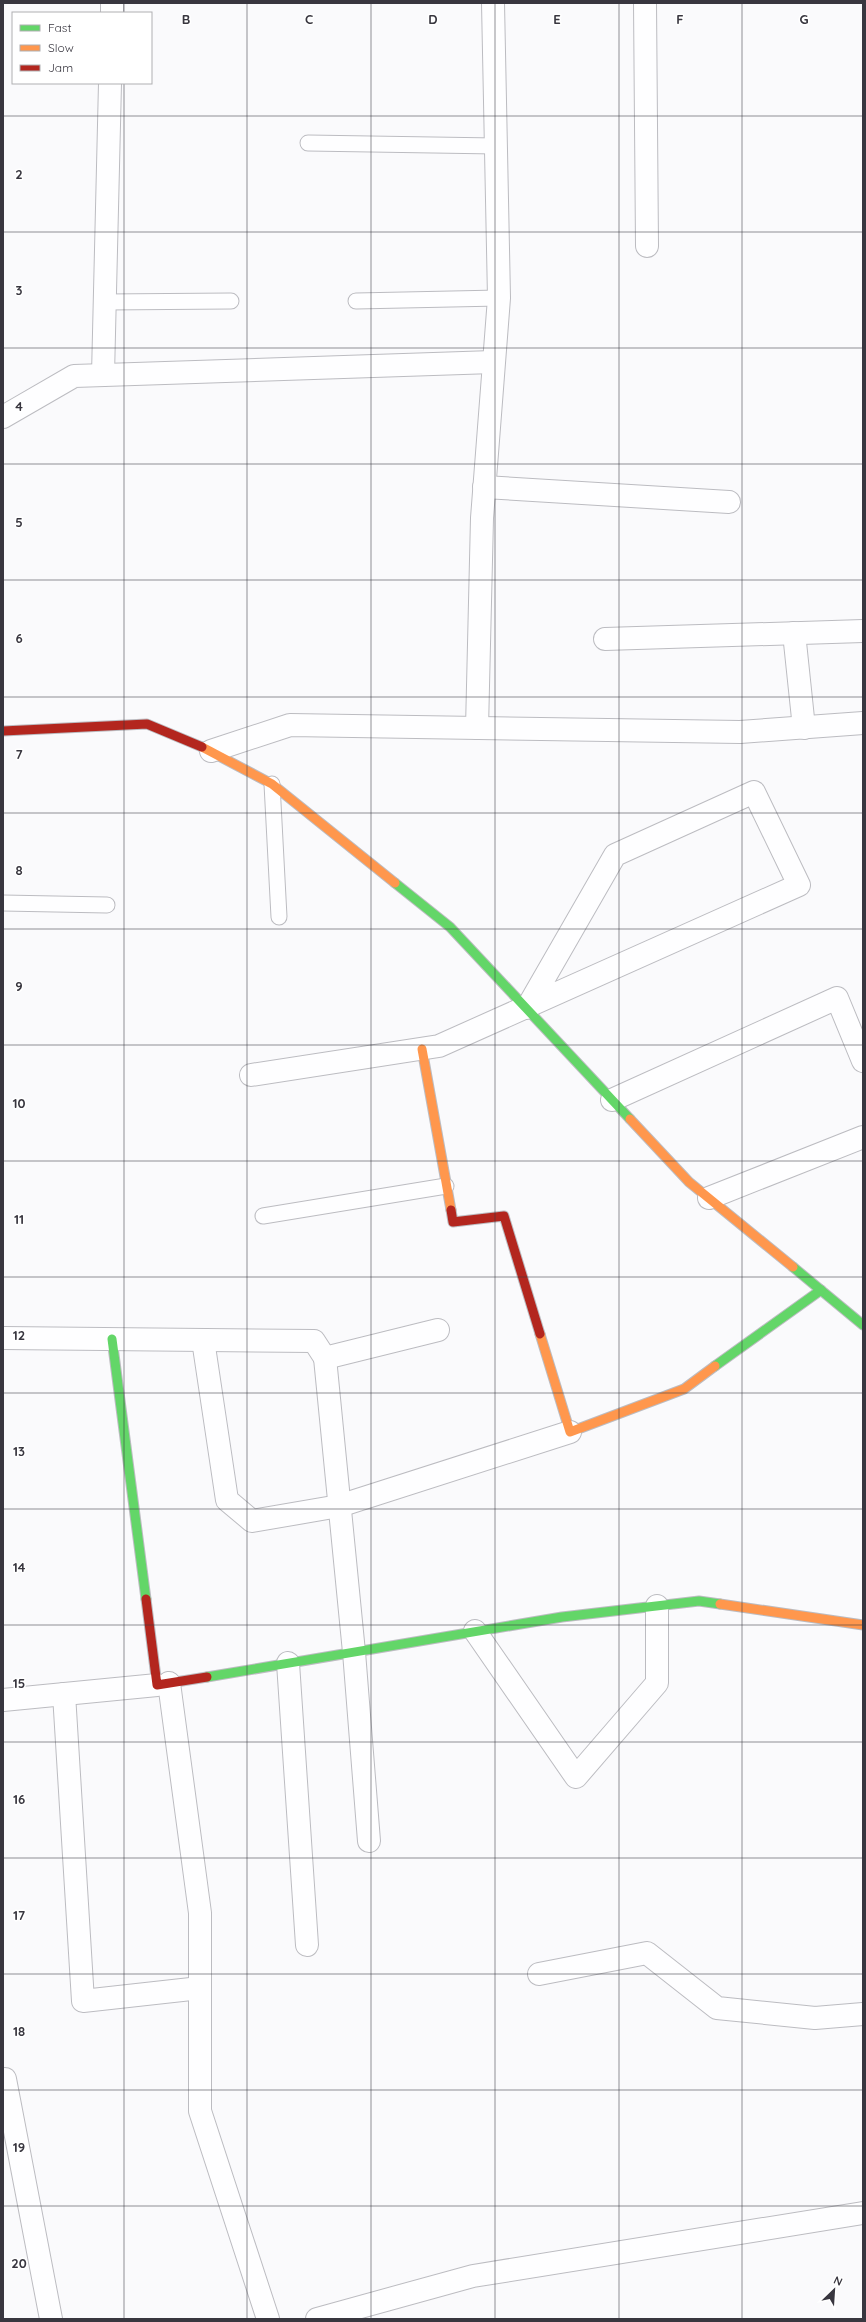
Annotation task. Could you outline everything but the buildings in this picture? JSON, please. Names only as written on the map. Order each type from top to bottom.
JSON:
[{"type":"street","points":[[477,728],[482,518],[498,298],[493,3]]},
{"type":"street","points":[[645,3],[647,246]]},
{"type":"street","points":[[103,375],[110,84]]},
{"type":"street","points":[[3,417],[74,376],[493,362]]},
{"type":"street","points":[[484,487],[729,502]]},
{"type":"street","points":[[605,639],[863,630]]},
{"type":"street","points":[[794,633],[804,728]]},
{"type":"street","points":[[211,751],[290,725],[740,732],[863,723]]},
{"type":"street","points":[[3,731],[147,724],[211,751],[272,784],[450,927],[689,1182],[863,1325]]},
{"type":"street","points":[[251,1075],[440,1046],[527,1008],[799,885],[754,792],[615,855],[527,1008]]},
{"type":"street","points":[[612,1100],[837,998],[863,1061]]},
{"type":"street","points":[[422,1048],[453,1222],[504,1216],[570,1432]]},
{"type":"street","points":[[708,1198],[863,1137]]},
{"type":"street","points":[[203,1340],[227,1500],[252,1521],[339,1506],[570,1432],[684,1389],[821,1290]]},
{"type":"street","points":[[325,1358],[438,1330]]},
{"type":"street","points":[[3,1338],[314,1340],[325,1358],[354,1652],[369,1841]]},
{"type":"street","points":[[112,1339],[163,1684],[200,1913],[200,2111],[268,2319]]},
{"type":"street","points":[[3,1700],[163,1684],[562,1617],[699,1601],[863,1626]]},
{"type":"street","points":[[475,1632],[576,1777],[657,1683],[657,1606]]},
{"type":"street","points":[[288,1663],[307,1945]]},
{"type":"street","points":[[64,1694],[83,2002],[200,1988]]},
{"type":"street","points":[[539,1974],[647,1953],[718,2008],[815,2018],[863,2014]]},
{"type":"street","points":[[3,2080],[5,2079],[51,2319]]},
{"type":"street","points":[[318,2319],[357,2314],[473,2276],[863,2213]]},
{"type":"lane","points":[[308,142],[496,146]]},
{"type":"lane","points":[[356,301],[498,298]]},
{"type":"lane","points":[[104,302],[231,300]]},
{"type":"lane","points":[[272,784],[279,918]]},
{"type":"lane","points":[[3,903],[107,905]]},
{"type":"lane","points":[[263,1216],[446,1186]]},
{"type":"traffic: fast","points":[[395,883],[450,927],[630,1119]]},
{"type":"traffic: fast","points":[[793,1267],[863,1325]]},
{"type":"traffic: fast","points":[[715,1366],[821,1290]]},
{"type":"traffic: fast","points":[[112,1339],[146,1599]]},
{"type":"traffic: fast","points":[[207,1677],[562,1617],[699,1601],[720,1604]]},
{"type":"traffic: slow","points":[[202,747],[272,784],[395,883]]},
{"type":"traffic: slow","points":[[422,1049],[451,1210]]},
{"type":"traffic: slow","points":[[630,1119],[689,1182],[793,1267]]},
{"type":"traffic: slow","points":[[540,1334],[570,1432],[684,1389],[715,1366]]},
{"type":"traffic: slow","points":[[720,1604],[863,1625]]},
{"type":"traffic: jam","points":[[3,731],[147,724],[202,747]]},
{"type":"traffic: jam","points":[[451,1210],[453,1222],[504,1216],[540,1334]]},
{"type":"traffic: jam","points":[[146,1599],[157,1685],[207,1677]]}]
